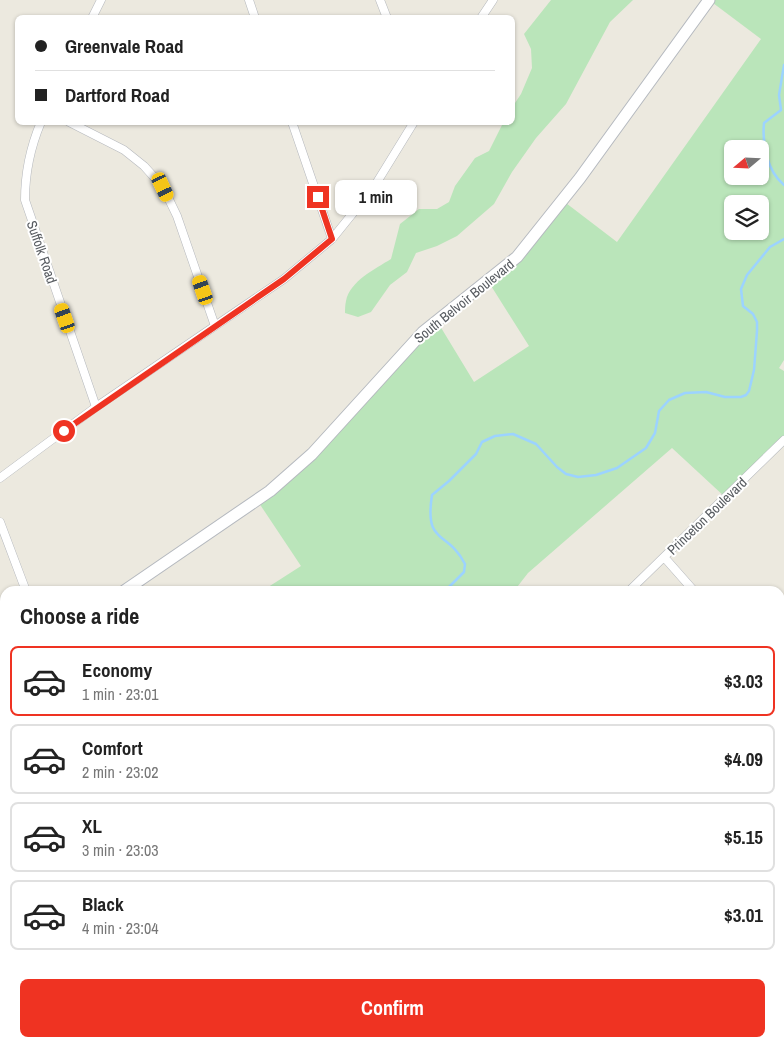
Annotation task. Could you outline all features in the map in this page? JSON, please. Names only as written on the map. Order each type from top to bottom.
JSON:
[{"type":"street","points":[[94,15],[101,0]]},
{"type":"street","points":[[249,0],[254,15]]},
{"type":"street","points":[[380,0],[386,15]]},
{"type":"street","points":[[484,15],[493,0]]},
{"type":"street","name":"South Belvoir Boulevard","points":[[131,586],[270,491],[312,454],[423,332],[517,257],[580,178],[708,0]]},
{"type":"street","name":"Suffolk Road","points":[[40,125],[29,154],[25,178],[25,200],[96,407]]},
{"type":"street","points":[[75,125],[124,150],[144,166],[163,187],[177,216],[215,326]]},
{"type":"street","points":[[293,125],[332,239]]},
{"type":"street","points":[[0,478],[96,407],[284,279],[332,239],[374,187],[412,125]]},
{"type":"street","points":[[782,442],[784,452]]},
{"type":"street","name":"Princeton Boulevard","points":[[634,586],[782,442]]},
{"type":"street","points":[[0,522],[24,586]]},
{"type":"street","points":[[664,557],[690,586]]},
{"type":"green space","points":[[551,0],[633,0],[610,22],[566,104],[536,138],[512,172],[494,204],[457,236],[437,246],[416,253],[407,272],[390,285],[371,312],[358,317],[345,313],[346,301],[352,287],[364,276],[391,259],[400,224],[419,209],[437,209],[449,202],[455,186],[475,158],[489,151],[502,125],[515,125],[515,103],[532,68],[531,49],[524,34]]},
{"type":"green space","points":[[709,0],[784,0],[784,360],[779,368],[784,371],[784,440],[725,497],[672,448],[528,573],[518,586],[270,586],[301,566],[257,500],[270,491],[437,321],[474,382],[529,346],[488,281],[562,200],[617,242],[761,39]]},
{"type":"waterway","points":[[784,65],[779,95],[781,110],[764,123],[767,157],[773,172],[784,185]]},
{"type":"waterway","points":[[450,586],[464,572],[465,564],[452,546],[434,530],[430,511],[432,495],[476,454],[482,442],[495,436],[513,434],[536,444],[566,474],[578,477],[596,475],[617,468],[646,448],[655,433],[659,411],[669,400],[685,393],[706,392],[725,397],[741,397],[746,395],[749,391],[754,370],[757,322],[753,314],[743,306],[741,289],[747,275],[770,247],[784,239]]},
{"type":"route","points":[[64,431],[96,407],[284,279],[332,239],[318,197]]}]
